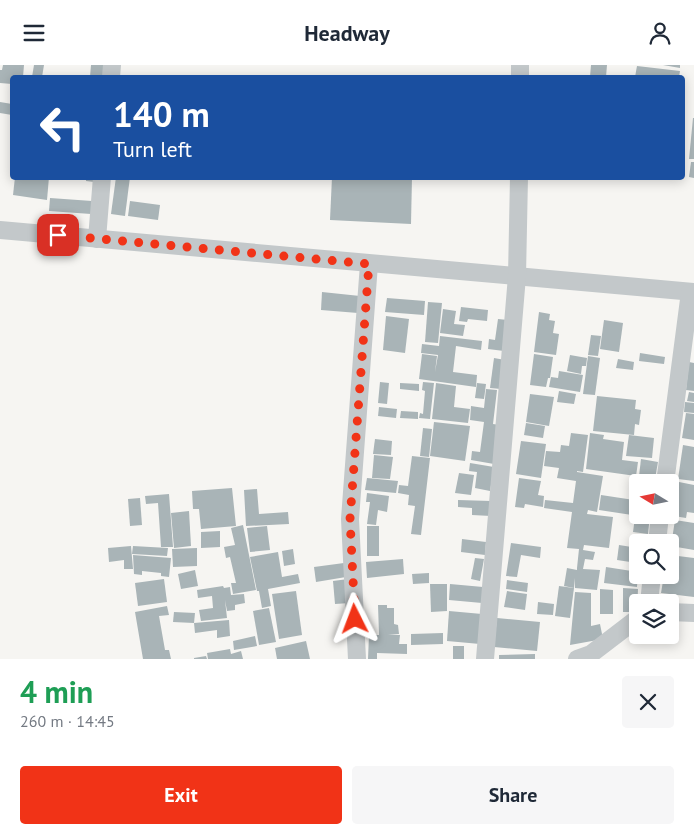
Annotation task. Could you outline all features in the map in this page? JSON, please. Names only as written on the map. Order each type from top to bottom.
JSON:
[{"type":"street","points":[[97,239],[102,180]]},
{"type":"street","points":[[485,659],[517,276],[519,180]]},
{"type":"street","points":[[0,230],[692,292],[666,474]]},
{"type":"street","points":[[357,659],[350,519],[369,264]]},
{"type":"street","points":[[679,612],[694,613]]},
{"type":"street","points":[[577,659],[591,654],[629,626]]},
{"type":"building","points":[[3,65],[24,65],[23,75],[10,75],[10,84],[0,83],[0,70],[2,70]]},
{"type":"building","points":[[34,65],[44,65],[42,75],[32,75]]},
{"type":"building","points":[[91,65],[107,65],[105,75],[90,75]]},
{"type":"building","points":[[591,65],[607,65],[606,75],[590,75]]},
{"type":"building","points":[[663,65],[680,65],[680,68]]},
{"type":"building","points":[[637,66],[680,71],[679,75],[635,75]]},
{"type":"building","points":[[0,102],[10,104],[10,115],[0,113]]},
{"type":"building","points":[[693,118],[694,159],[689,159]]},
{"type":"building","points":[[691,162],[694,162],[694,178],[689,177]]},
{"type":"building","points":[[15,180],[49,180],[47,200],[13,195]]},
{"type":"building","points":[[116,180],[130,180],[125,216],[111,214]]},
{"type":"building","points":[[332,180],[412,180],[411,224],[330,220]]},
{"type":"building","points":[[50,198],[92,201],[91,214],[49,211]]},
{"type":"building","points":[[130,201],[160,205],[158,220],[128,216]]},
{"type":"building","points":[[322,292],[360,296],[358,313],[321,310]]},
{"type":"building","points":[[387,298],[425,301],[424,315],[385,312]]},
{"type":"building","points":[[428,302],[442,303],[438,343],[425,342]]},
{"type":"building","points":[[461,307],[488,310],[487,321],[468,319],[467,322],[459,321]]},
{"type":"building","points":[[443,309],[456,311],[454,324],[465,325],[463,336],[440,333]]},
{"type":"building","points":[[539,312],[550,314],[549,320],[555,321],[553,333],[559,334],[556,355],[534,352]]},
{"type":"building","points":[[386,316],[409,319],[405,353],[383,350]]},
{"type":"building","points":[[498,319],[508,320],[504,351],[488,349],[489,339],[495,340]]},
{"type":"building","points":[[604,320],[623,323],[619,352],[600,349]]},
{"type":"building","points":[[591,335],[601,336],[598,356],[588,355]]},
{"type":"building","points":[[440,336],[482,341],[481,350],[456,346],[453,372],[477,375],[476,387],[419,379],[422,354],[437,356],[435,372],[438,355],[421,353],[422,344],[439,346]]},
{"type":"building","points":[[640,353],[665,357],[664,364],[639,361]]},
{"type":"building","points":[[534,354],[553,357],[550,378],[548,378],[546,387],[530,385]]},
{"type":"building","points":[[570,355],[587,358],[586,366],[582,366],[581,374],[567,371]]},
{"type":"building","points":[[588,356],[600,358],[595,395],[583,394]]},
{"type":"building","points":[[494,358],[505,360],[501,389],[490,388]]},
{"type":"building","points":[[618,359],[634,362],[633,370],[616,368]]},
{"type":"building","points":[[689,362],[694,363],[694,391],[686,390]]},
{"type":"building","points":[[559,371],[583,375],[580,392],[549,387],[551,377],[558,378]]},
{"type":"building","points":[[380,382],[389,383],[387,404],[378,403]]},
{"type":"building","points":[[423,382],[434,383],[430,419],[419,418],[420,413],[423,414],[425,391],[422,390]]},
{"type":"building","points":[[400,383],[419,384],[419,391],[400,389]]},
{"type":"building","points":[[436,383],[456,386],[454,407],[470,409],[468,423],[432,419]]},
{"type":"building","points":[[477,383],[486,384],[484,399],[475,398]]},
{"type":"building","points":[[486,389],[497,390],[493,424],[500,425],[494,464],[471,460],[472,451],[480,452],[484,422],[470,420],[471,406],[484,408]]},
{"type":"building","points":[[559,391],[576,394],[574,404],[557,402]]},
{"type":"building","points":[[689,392],[694,393],[694,402],[687,401]]},
{"type":"building","points":[[530,394],[554,397],[549,426],[526,422]]},
{"type":"building","points":[[597,396],[636,400],[635,409],[641,410],[639,425],[635,424],[634,435],[593,431]]},
{"type":"building","points":[[685,402],[694,403],[694,413],[684,412]]},
{"type":"building","points":[[379,407],[397,409],[396,418],[378,416]]},
{"type":"building","points":[[401,411],[418,412],[418,419],[400,418]]},
{"type":"building","points":[[686,413],[694,414],[694,440],[682,438]]},
{"type":"building","points":[[434,422],[470,426],[465,461],[430,456]]},
{"type":"building","points":[[526,423],[545,426],[543,438],[524,435]]},
{"type":"building","points":[[423,428],[432,429],[429,457],[420,456]]},
{"type":"building","points":[[571,433],[588,435],[583,472],[577,472],[603,476],[597,512],[588,510],[587,514],[613,517],[609,548],[584,545],[583,550],[595,552],[593,560],[585,559],[583,569],[600,570],[597,590],[575,588],[575,578],[574,588],[564,586],[567,568],[577,570],[579,549],[567,548],[572,512],[544,508],[545,500],[573,503],[576,481],[557,478],[559,468],[544,466],[546,451],[560,452],[561,445],[569,446]]},
{"type":"building","points":[[590,433],[604,435],[603,439],[624,442],[622,460],[638,462],[636,474],[629,475],[586,469]]},
{"type":"building","points":[[629,435],[654,438],[652,458],[626,456]]},
{"type":"building","points":[[375,439],[392,441],[391,455],[373,454]]},
{"type":"building","points":[[521,441],[546,444],[541,478],[516,474]]},
{"type":"building","points":[[683,445],[694,447],[694,481],[679,479]]},
{"type":"building","points":[[374,455],[393,457],[390,479],[372,478]]},
{"type":"building","points":[[412,456],[430,458],[421,535],[411,534],[415,506],[408,505],[409,495],[398,493],[399,485],[408,486]]},
{"type":"building","points":[[641,459],[658,462],[656,474],[639,474]]},
{"type":"building","points":[[470,463],[494,467],[490,491],[475,488],[477,472],[469,471]]},
{"type":"building","points":[[459,473],[474,475],[471,495],[455,493]]},
{"type":"building","points":[[367,478],[398,481],[396,493],[365,490]]},
{"type":"building","points":[[519,478],[541,481],[538,495],[544,496],[543,507],[525,504],[524,508],[515,507]]},
{"type":"building","points":[[679,482],[694,485],[694,513],[687,512],[686,518],[679,517]]},
{"type":"building","points":[[232,488],[236,526],[201,529],[199,509],[193,509],[192,491]]},
{"type":"building","points":[[257,489],[259,514],[288,512],[289,524],[246,526],[244,490]]},
{"type":"building","points":[[367,493],[389,496],[387,512],[378,510],[376,525],[367,524],[370,502],[366,502]]},
{"type":"building","points":[[169,494],[173,547],[161,547],[158,503],[146,504],[145,496]]},
{"type":"building","points":[[601,495],[629,499],[629,515],[599,510]]},
{"type":"building","points":[[140,498],[142,525],[130,526],[128,499]]},
{"type":"building","points":[[458,500],[491,501],[491,516],[472,515],[472,508],[458,507]]},
{"type":"building","points":[[189,511],[191,546],[174,548],[171,513]]},
{"type":"building","points":[[679,521],[694,523],[694,550],[679,547],[679,534],[673,534],[674,524],[679,524]]},
{"type":"building","points":[[634,524],[649,524],[648,534],[633,532]]},
{"type":"building","points":[[243,525],[256,590],[233,594],[231,583],[236,583],[230,557],[226,558],[224,547],[235,545],[231,528]]},
{"type":"building","points":[[267,526],[270,550],[250,552],[247,528]]},
{"type":"building","points":[[367,526],[379,526],[379,556],[367,556]]},
{"type":"building","points":[[220,531],[220,547],[201,548],[201,532]]},
{"type":"building","points":[[462,539],[486,542],[485,555],[461,552]]},
{"type":"building","points":[[511,543],[541,547],[540,558],[521,555],[517,577],[506,576]]},
{"type":"building","points":[[619,545],[629,547],[629,562],[617,560]]},
{"type":"building","points":[[131,546],[133,569],[124,569],[124,560],[109,562],[108,548]]},
{"type":"building","points":[[133,546],[168,548],[167,556],[132,554]]},
{"type":"building","points":[[197,548],[197,566],[173,567],[172,549]]},
{"type":"building","points":[[293,549],[295,564],[284,566],[282,551]]},
{"type":"building","points":[[278,552],[282,577],[298,574],[300,583],[268,589],[271,606],[262,608],[250,557]]},
{"type":"building","points":[[133,555],[171,558],[169,577],[161,576],[161,573],[142,571],[142,575],[134,574]]},
{"type":"building","points":[[679,556],[694,558],[694,597],[661,593],[662,584],[679,584]]},
{"type":"building","points":[[475,558],[484,559],[480,581],[471,579]]},
{"type":"building","points":[[403,559],[404,574],[367,578],[366,562]]},
{"type":"building","points":[[344,563],[346,577],[316,582],[314,567]]},
{"type":"building","points":[[606,567],[629,571],[629,584],[637,584],[637,587],[604,583]]},
{"type":"building","points":[[195,570],[198,586],[181,589],[178,574]]},
{"type":"building","points":[[429,573],[429,583],[413,584],[412,574]]},
{"type":"building","points":[[164,579],[167,602],[138,606],[135,583]]},
{"type":"building","points":[[348,579],[350,603],[335,604],[333,581]]},
{"type":"building","points":[[507,580],[528,583],[527,592],[506,589]]},
{"type":"building","points":[[430,584],[447,584],[447,611],[431,612]]},
{"type":"building","points":[[450,584],[483,587],[482,603],[449,600]]},
{"type":"building","points":[[223,586],[224,588],[230,587],[231,595],[244,594],[245,603],[235,605],[235,610],[227,611],[225,600],[227,618],[201,621],[199,610],[213,608],[212,596],[198,598],[197,590]]},
{"type":"building","points":[[559,586],[574,588],[570,618],[555,616]]},
{"type":"building","points":[[623,588],[638,589],[638,594],[629,594],[629,612],[623,612]]},
{"type":"building","points":[[600,589],[613,590],[613,614],[600,614]]},
{"type":"building","points":[[296,591],[302,635],[279,639],[272,594]]},
{"type":"building","points":[[507,591],[527,594],[525,610],[504,607]]},
{"type":"building","points":[[575,592],[591,593],[591,626],[600,624],[603,639],[570,645]]},
{"type":"building","points":[[538,602],[554,604],[553,615],[537,614]]},
{"type":"building","points":[[378,605],[387,605],[387,608],[394,608],[394,624],[398,625],[399,634],[388,635],[400,635],[399,644],[407,644],[407,654],[377,653],[377,659],[368,659],[369,635],[379,635]]},
{"type":"building","points":[[167,606],[169,615],[159,616],[165,650],[169,650],[171,659],[143,659],[135,612]]},
{"type":"building","points":[[269,608],[276,642],[259,645],[253,611]]},
{"type":"building","points":[[449,611],[482,614],[480,644],[447,641]]},
{"type":"building","points":[[174,612],[195,613],[194,623],[173,622]]},
{"type":"building","points":[[497,618],[540,622],[537,651],[494,647]]},
{"type":"building","points":[[229,620],[230,636],[217,638],[217,630],[195,633],[194,623]]},
{"type":"building","points":[[443,633],[443,644],[411,645],[411,634]]},
{"type":"building","points":[[255,636],[257,646],[234,650],[233,641]]},
{"type":"building","points":[[306,641],[310,659],[277,659],[275,648]]},
{"type":"building","points":[[453,646],[464,646],[464,659],[453,659]]},
{"type":"building","points":[[230,649],[231,654],[241,651],[243,659],[208,659],[207,653]]},
{"type":"building","points":[[535,654],[535,659],[499,659],[499,655]]},
{"type":"building","points":[[206,656],[207,659],[194,659],[194,658]]},
{"type":"route","points":[[58,235],[369,264],[350,519],[355,619]]}]
